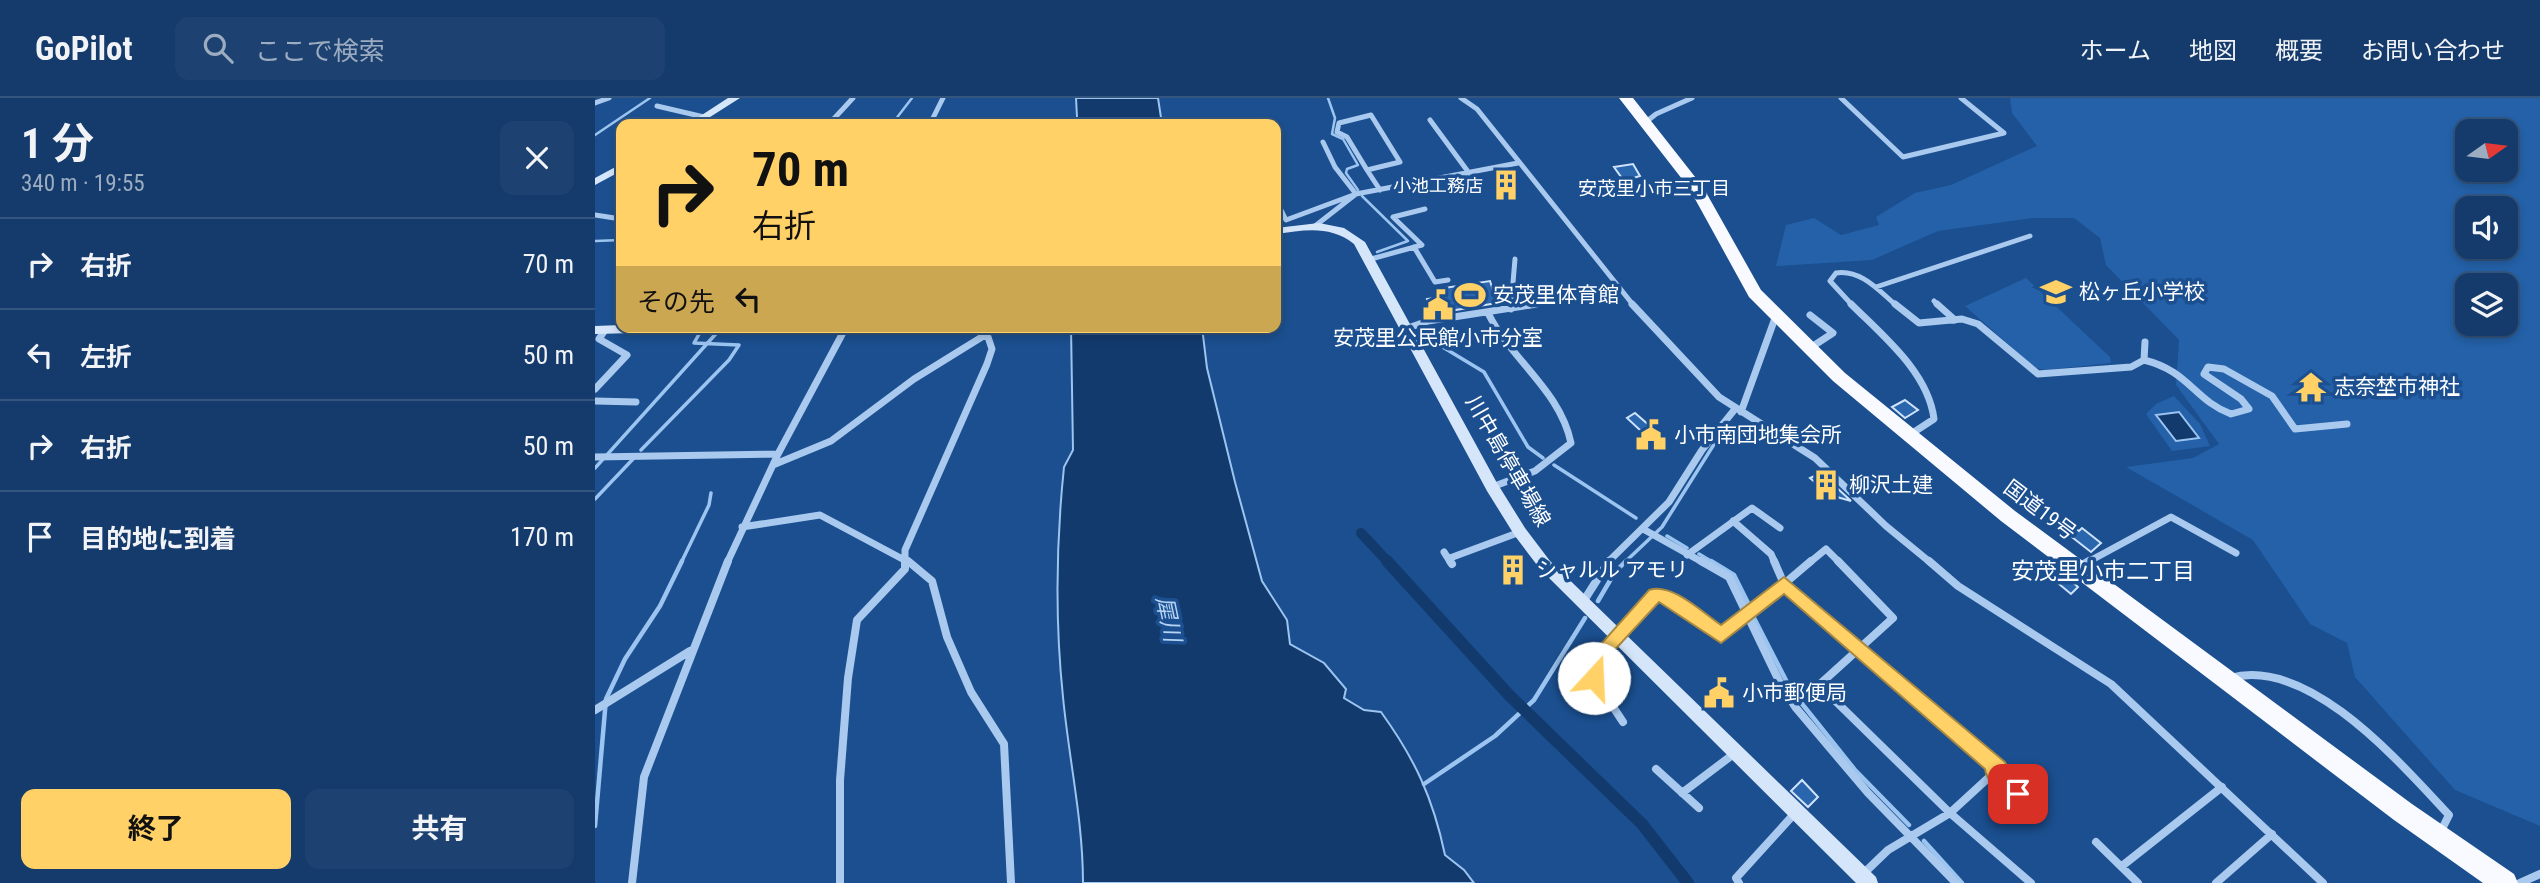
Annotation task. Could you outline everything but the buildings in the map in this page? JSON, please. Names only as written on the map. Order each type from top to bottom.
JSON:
[{"type":"highway","name":"国道19号","points":[[1626,98],[1703,197],[1748,283],[1809,349],[1908,436],[2078,567],[2438,837],[2505,883]]},
{"type":"main road","points":[[702,119],[735,98]]},
{"type":"main road","points":[[595,182],[616,170]]},
{"type":"main road","name":"川中島停車場線","points":[[1281,230],[1328,226],[1352,235],[1371,258],[1492,488],[1520,532],[1553,574],[1865,879]]},
{"type":"street","points":[[595,103],[609,98]]},
{"type":"street","points":[[834,119],[853,98]]},
{"type":"street","points":[[932,119],[943,98]]},
{"type":"street","points":[[1461,98],[1477,109],[1619,288],[1672,350],[1719,397],[1815,458],[1886,526],[1958,586],[2111,684],[2323,883]]},
{"type":"street","points":[[1646,122],[1656,114],[1692,98]]},
{"type":"street","points":[[1841,98],[1903,157],[2004,133],[1961,98]]},
{"type":"street","points":[[657,106],[697,119]]},
{"type":"street","points":[[1366,170],[1400,162],[1371,115],[1339,122],[1336,128],[1339,135],[1347,138],[1366,170],[1380,190]]},
{"type":"street","points":[[1430,120],[1469,173]]},
{"type":"street","points":[[1324,142],[1335,167],[1356,194]]},
{"type":"street","points":[[1281,210],[1286,220],[1356,194],[1518,163]]},
{"type":"street","points":[[1315,226],[1356,194]]},
{"type":"street","points":[[1371,258],[1422,245],[1393,217],[1425,209]]},
{"type":"street","points":[[595,215],[616,218]]},
{"type":"street","points":[[1876,287],[2030,236]]},
{"type":"street","points":[[1414,247],[1435,282],[1448,280]]},
{"type":"street","points":[[1511,309],[1515,259]]},
{"type":"street","points":[[1908,436],[1934,419],[1936,407],[1920,379],[1836,289],[1830,277],[1849,271],[1876,287],[1919,323],[1927,325],[1967,320],[1984,327],[2027,368],[2038,374],[2131,367],[2144,360],[2182,375],[2208,401],[2229,413],[2241,414],[2249,409],[2241,398],[2204,374],[2207,367],[2224,369],[2272,396],[2295,429],[2347,424]]},
{"type":"street","points":[[1408,328],[1429,321],[1488,313],[1619,288]]},
{"type":"street","points":[[1934,301],[1955,320]]},
{"type":"street","points":[[1488,313],[1504,342],[1550,392],[1569,427],[1571,443],[1549,466],[1528,477],[1492,488]]},
{"type":"street","points":[[1809,349],[1833,333],[1810,315]]},
{"type":"street","points":[[1583,603],[1607,563],[1645,530],[1669,502],[1702,450],[1738,410],[1774,321],[1778,318]]},
{"type":"street","points":[[595,389],[627,355],[599,339],[600,330]]},
{"type":"street","points":[[632,883],[644,777],[691,651],[742,527],[843,333]]},
{"type":"street","points":[[773,465],[831,441],[914,379],[987,334],[992,349],[988,365],[905,550],[905,569],[857,620],[848,678],[840,780],[840,883]]},
{"type":"street","points":[[2144,360],[2145,342]]},
{"type":"street","points":[[595,401],[636,402]]},
{"type":"street","points":[[597,457],[778,454]]},
{"type":"street","points":[[1688,555],[1752,508],[1780,527]]},
{"type":"street","points":[[742,527],[820,515],[905,559],[932,581],[947,637],[971,692],[1004,744],[1011,883]]},
{"type":"street","points":[[2078,567],[2171,517],[2236,553]]},
{"type":"street","points":[[1733,521],[1771,554],[1784,584],[1998,769],[1950,813],[1888,850],[1865,879]]},
{"type":"street","points":[[1645,530],[1729,578],[1780,685],[1796,708],[1868,793],[1956,883]]},
{"type":"street","points":[[1449,558],[1520,532]]},
{"type":"street","points":[[1623,722],[1594,678],[1591,667],[1616,635],[1655,595],[1664,596],[1721,635],[1826,549],[1893,618],[1819,685],[1950,813],[2031,883]]},
{"type":"street","points":[[595,710],[691,651]]},
{"type":"street","points":[[2227,679],[2248,673],[2281,677],[2330,705],[2375,737],[2449,815],[2438,837]]},
{"type":"street","points":[[1682,793],[1735,752]]},
{"type":"street","points":[[1656,769],[1699,808]]},
{"type":"street","points":[[1993,772],[2018,794]]},
{"type":"street","points":[[2122,866],[2222,787]]},
{"type":"street","points":[[1739,883],[1736,878],[1797,812]]},
{"type":"street","points":[[2216,883],[2272,834]]},
{"type":"street","points":[[2097,842],[2138,883]]},
{"type":"street","points":[[2520,883],[2540,874]]},
{"type":"shaded area","points":[[2010,98],[2540,98],[2540,826],[2455,790],[2355,677],[2347,643],[2310,624],[2253,540],[2126,467],[2193,458],[2219,444],[2176,385],[2179,340],[2106,265],[2100,238],[2074,218],[2033,218],[1938,231],[1872,260],[1776,266],[1786,225],[1814,218],[1841,235],[1879,225],[1876,217],[1915,193],[1951,185],[2037,146],[2012,113]]},
{"type":"shaded area","points":[[2026,278],[2110,357],[2111,363],[2046,370],[2035,368],[1965,306]]},
{"type":"shaded area","points":[[2174,396],[2200,424],[2210,446],[2172,451],[2146,414],[2156,404]]},
{"type":"water","points":[[1076,98],[1158,98],[1161,119],[1076,119]]},
{"type":"water","name":"犀川","points":[[1071,333],[1203,333],[1207,368],[1262,581],[1287,620],[1290,644],[1324,663],[1346,689],[1344,698],[1364,710],[1381,712],[1404,746],[1421,780],[1435,815],[1445,855],[1464,870],[1474,883],[1083,883],[1078,813],[1060,668],[1058,611],[1059,525],[1064,467],[1073,450]]},
{"type":"water","points":[[2179,412],[2199,438],[2176,441],[2156,415]]},
{"type":"waterway","points":[[619,119],[650,98]]},
{"type":"waterway","points":[[896,119],[912,98]]},
{"type":"waterway","points":[[1328,98],[1335,118],[1332,134],[1343,139],[1358,165],[1347,169],[1346,173],[1358,190]]},
{"type":"waterway","points":[[595,135],[616,121]]},
{"type":"waterway","points":[[1362,196],[1408,241],[1377,252]]},
{"type":"waterway","points":[[595,241],[616,240]]},
{"type":"waterway","points":[[700,333],[694,343],[707,344]]},
{"type":"waterway","points":[[707,344],[717,333]]},
{"type":"waterway","points":[[1421,334],[1484,372],[1528,447],[1543,458]]},
{"type":"waterway","points":[[595,468],[707,344]]},
{"type":"waterway","points":[[641,450],[729,360],[739,345],[707,344]]},
{"type":"waterway","points":[[1624,563],[1662,527],[1723,430]]},
{"type":"waterway","points":[[595,499],[633,459]]},
{"type":"waterway","points":[[1554,465],[1636,518]]},
{"type":"waterway","points":[[681,563],[709,505],[711,493]]},
{"type":"waterway","points":[[1361,533],[1389,563]]},
{"type":"waterway","points":[[1667,536],[1687,548]]},
{"type":"waterway","points":[[1699,554],[1714,563]]},
{"type":"waterway","points":[[595,826],[606,699],[625,659],[660,606],[682,561]]},
{"type":"waterway","points":[[1387,561],[1509,695],[1642,824],[1688,883]]},
{"type":"waterway","points":[[1711,561],[1734,575],[1748,603]]},
{"type":"waterway","points":[[1598,601],[1615,572],[1624,563]]},
{"type":"waterway","points":[[1424,784],[1495,736],[1534,700],[1585,618]]},
{"type":"waterway","points":[[1754,618],[1791,690],[1855,770],[1909,825]]},
{"type":"waterway","points":[[1924,841],[1962,883]]},
{"type":"place","name":"小池工務店","points":[[1506,185]]},
{"type":"place","name":"松ヶ丘小学校","points":[[2056,292]]},
{"type":"place","name":"安茂里体育館","points":[[1470,295]]},
{"type":"place","name":"安茂里公民館小市分室","points":[[1438,305]]},
{"type":"place","name":"志奈埜市神社","points":[[2311,387]]},
{"type":"place","name":"小市南団地集会所","points":[[1651,435]]},
{"type":"place","name":"柳沢土建","points":[[1826,485]]},
{"type":"place","name":"シャルル アモリ","points":[[1513,570]]},
{"type":"place","name":"小市郵便局","points":[[1719,693]]},
{"type":"district","name":"安茂里小市三丁目","points":[[1654,188]]},
{"type":"district","name":"安茂里小市二丁目","points":[[2103,571]]},
{"type":"route","points":[[1594,678],[1591,667],[1601,653],[1655,595],[1664,596],[1721,635],[1784,584],[1998,769],[1993,772],[2018,794]]}]
